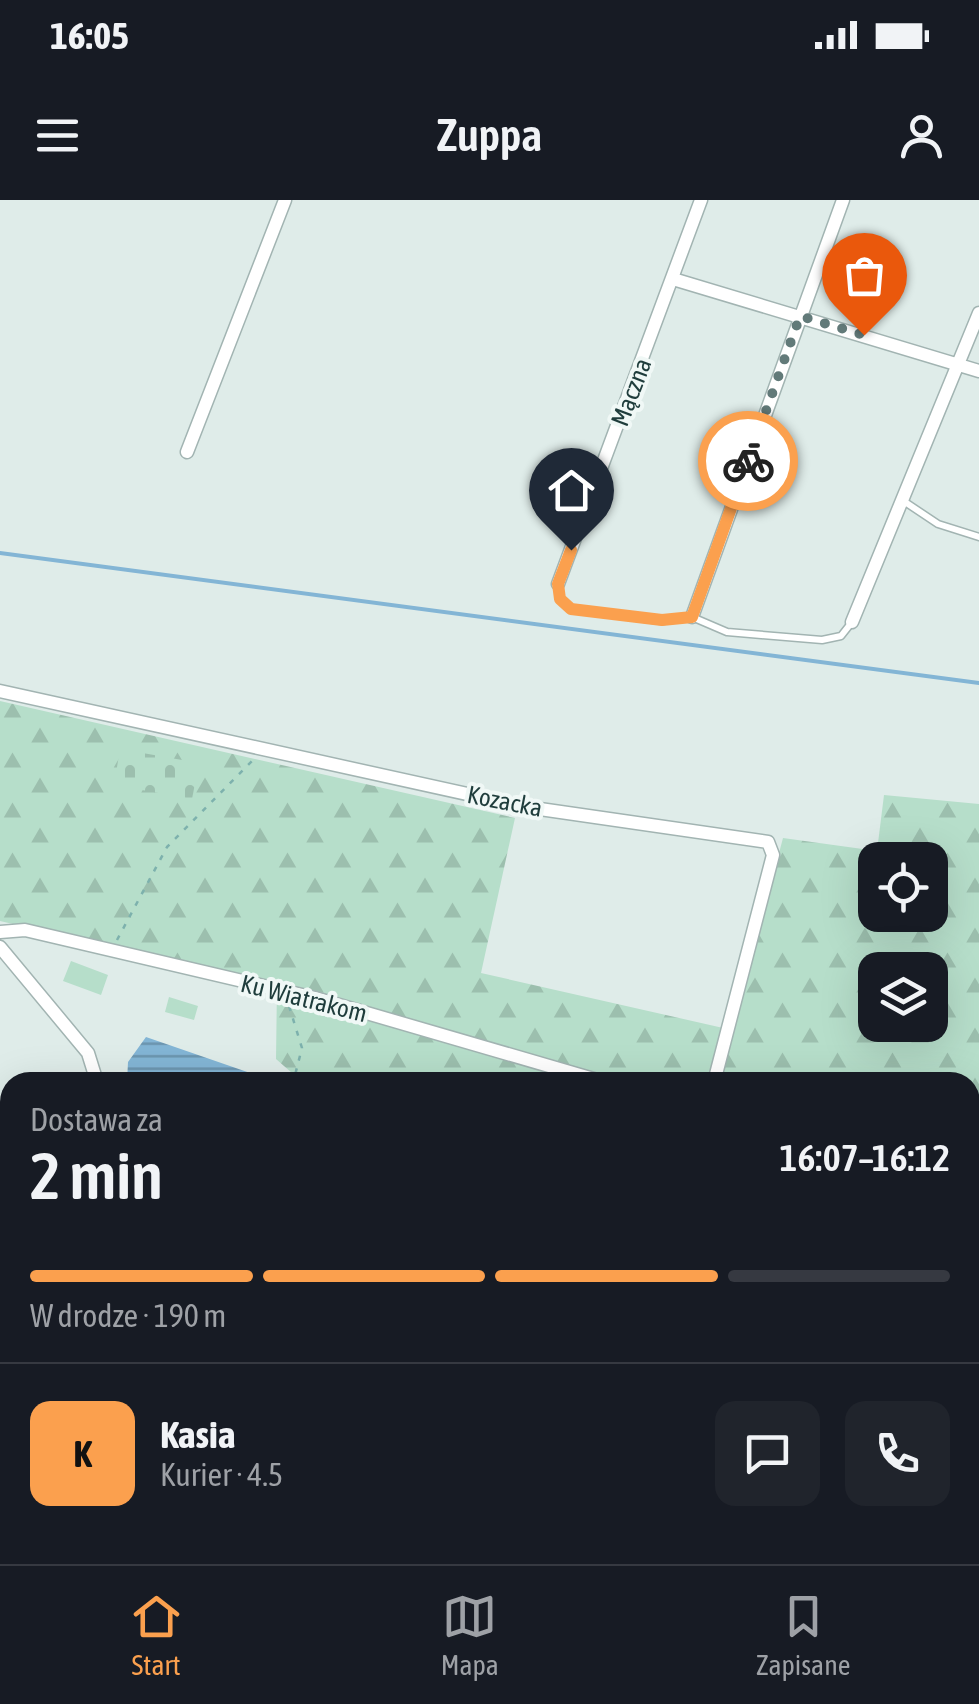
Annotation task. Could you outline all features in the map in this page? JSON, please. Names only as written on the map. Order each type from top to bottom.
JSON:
[{"type":"street","points":[[187,452],[285,200]]},
{"type":"street","name":"Mączna","points":[[558,584],[701,200]]},
{"type":"street","points":[[692,617],[842,200]]},
{"type":"street","points":[[674,279],[979,371]]},
{"type":"street","points":[[852,622],[905,502],[979,312]]},
{"type":"street","name":"Kozacka","points":[[0,691],[526,806],[768,842],[774,855],[717,1072]]},
{"type":"street","name":"Ku Wiatrakom","points":[[0,932],[25,930],[282,991],[569,1072]]},
{"type":"street","points":[[0,946],[88,1053],[94,1072]]},
{"type":"lane","points":[[905,502],[938,524],[979,538]]},
{"type":"lane","points":[[558,584],[560,599],[571,609],[662,620],[692,617],[727,632],[822,640],[841,636],[852,622]]},
{"type":"path","points":[[113,951],[128,913],[167,847],[264,749]]},
{"type":"path","points":[[282,991],[302,1048],[296,1072]]},
{"type":"green space","points":[[0,701],[515,818],[481,973],[732,1030],[783,838],[858,848],[858,932],[948,932],[948,842],[878,842],[884,795],[979,804],[979,1072],[291,1072],[276,1059],[277,985],[0,921]]},
{"type":"green space","points":[[120,749],[199,763],[192,799],[114,785]]},
{"type":"green space","points":[[71,961],[108,975],[101,995],[63,981]]},
{"type":"green space","points":[[169,997],[198,1006],[194,1020],[165,1012]]},
{"type":"water","points":[[146,1037],[247,1072],[128,1072],[128,1062]]},
{"type":"waterway","points":[[0,553],[979,683]]},
{"type":"way so far","points":[[748,461],[800,316],[864,335]]},
{"type":"route","points":[[571,550],[558,584],[560,599],[571,609],[662,620],[692,617],[748,461]]}]
